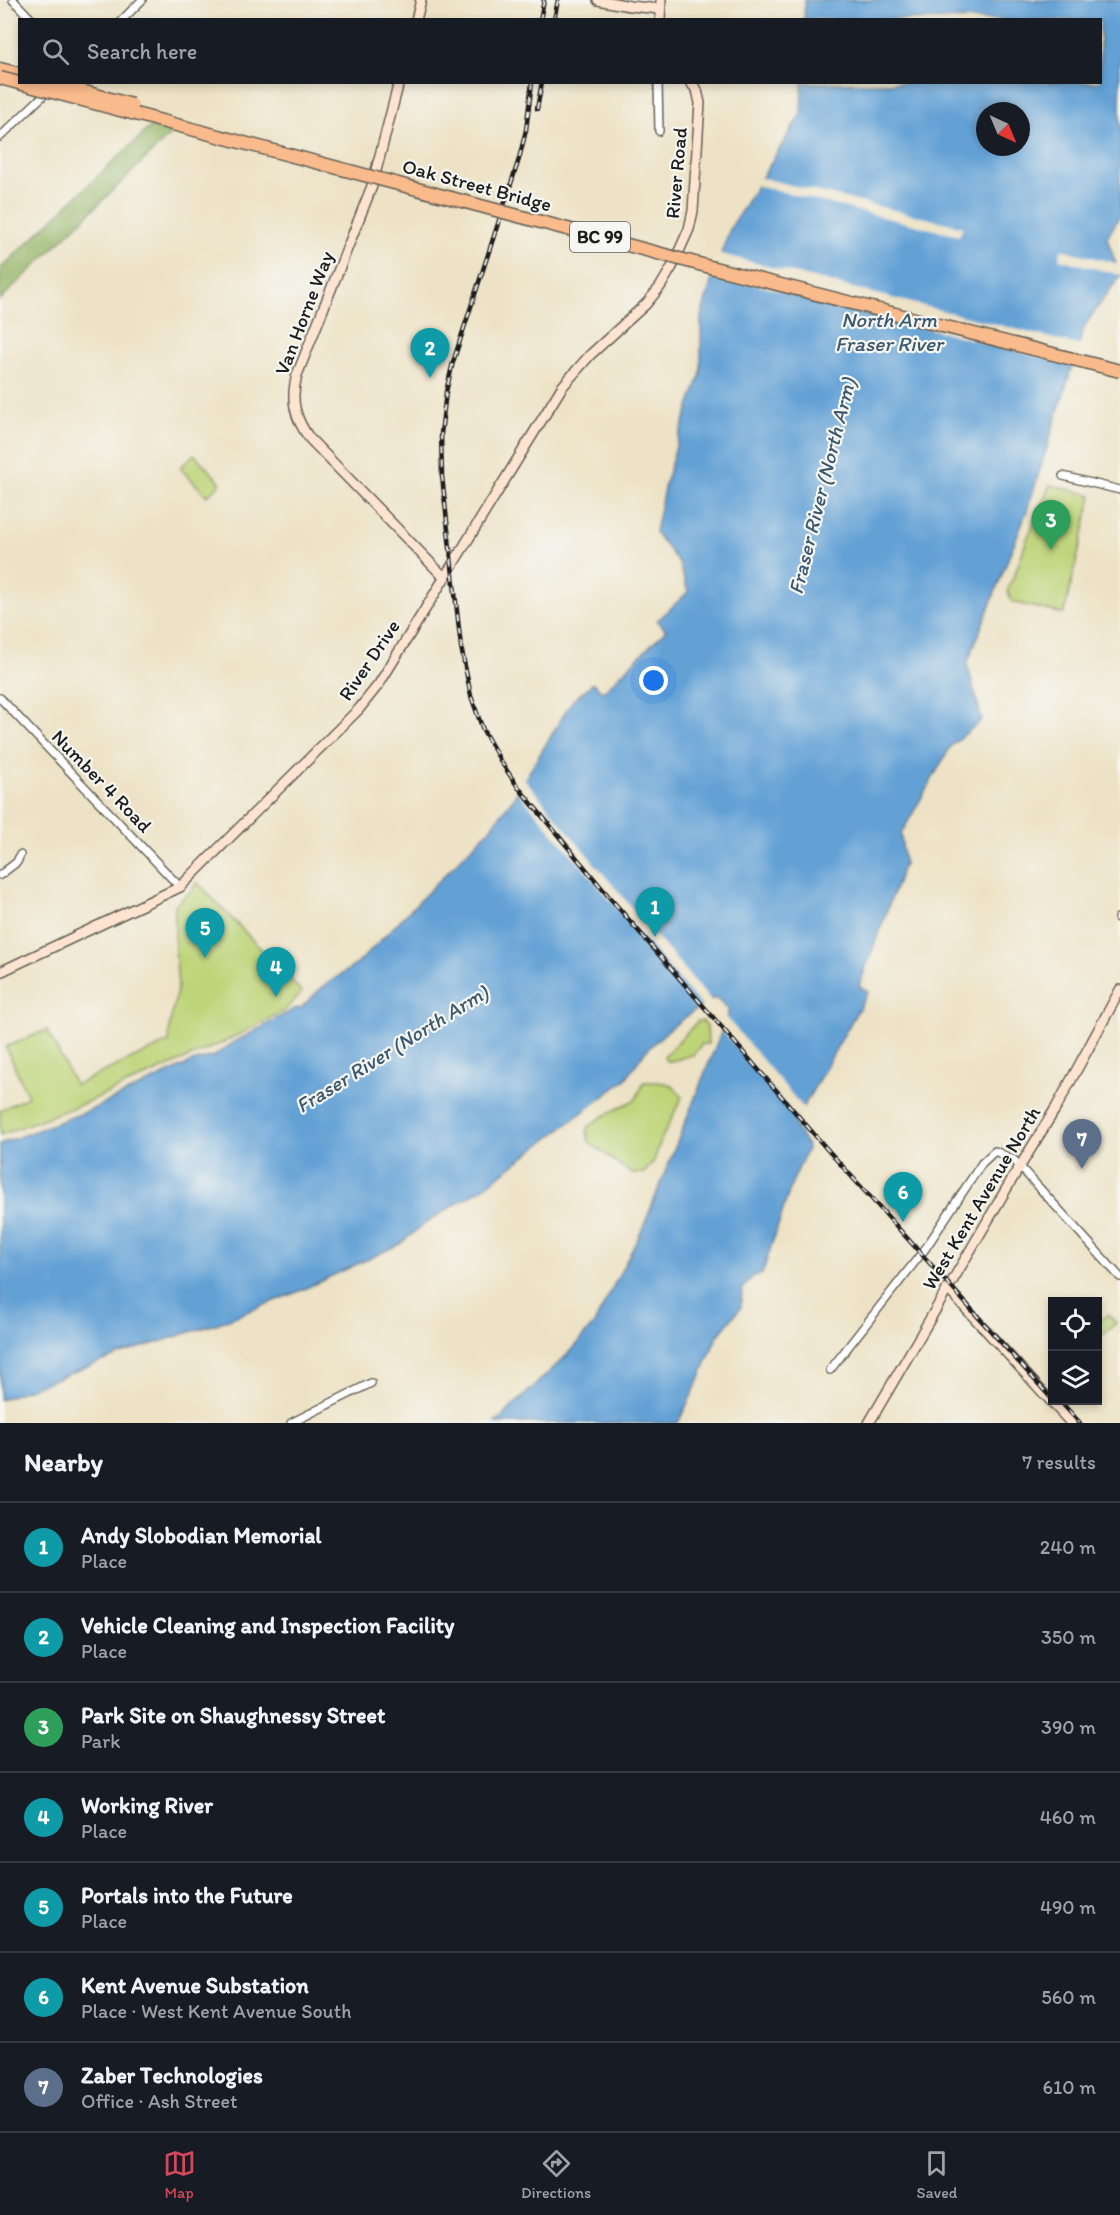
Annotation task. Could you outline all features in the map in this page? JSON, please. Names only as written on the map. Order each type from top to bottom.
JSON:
[{"type":"highway","points":[[0,69],[18,74]]},
{"type":"highway","name":"Oak Street Bridge","points":[[0,78],[18,83]]},
{"type":"highway","name":"Oak Street Bridge","points":[[23,84],[721,270],[1120,371]]},
{"type":"highway","name":"Oak Street Bridge","points":[[57,84],[178,119],[803,283],[1120,363]]},
{"type":"street","points":[[13,0],[30,18]]},
{"type":"street","points":[[124,18],[142,0]]},
{"type":"street","points":[[416,18],[421,0]]},
{"type":"street","points":[[598,0],[630,6],[661,4]]},
{"type":"street","points":[[0,137],[55,84]]},
{"type":"street","name":"Van Horne Way","points":[[398,84],[372,186],[299,368],[294,386],[294,404],[296,417],[310,439],[444,578]]},
{"type":"street","points":[[658,84],[658,131]]},
{"type":"street","name":"River Road","points":[[672,267],[689,229],[693,211],[700,103],[697,90],[692,84]]},
{"type":"street","name":"River Drive","points":[[0,972],[180,887],[364,703],[379,684],[562,387],[590,355],[646,304],[672,267]]},
{"type":"street","points":[[1063,476],[1120,490]]},
{"type":"street","name":"Number 4 Road","points":[[0,698],[180,887]]},
{"type":"street","points":[[0,875],[17,862],[20,855]]},
{"type":"street","name":"West Kent Avenue North","points":[[868,1423],[1057,1106],[1120,990]]},
{"type":"street","points":[[830,1370],[925,1249],[982,1163],[990,1153],[995,1151],[1000,1152],[1020,1167],[1120,1276]]},
{"type":"street","points":[[947,1288],[1071,1423]]},
{"type":"street","points":[[291,1423],[371,1383]]},
{"type":"green space","points":[[150,127],[173,132],[0,300],[0,269]]},
{"type":"green space","points":[[194,454],[221,483],[207,496],[180,468]]},
{"type":"green space","points":[[1050,485],[1092,495],[1064,614],[1012,602],[1008,592]]},
{"type":"green space","points":[[197,882],[302,992],[284,1011],[226,1041],[85,1103],[0,1135],[0,1110],[28,1097],[6,1047],[47,1030],[75,1085],[169,1042],[170,1023],[178,986],[175,905],[192,890]]},
{"type":"green space","points":[[698,1021],[703,1021],[707,1026],[708,1044],[702,1044],[693,1055],[666,1061],[664,1056]]},
{"type":"green space","points":[[644,1082],[661,1082],[670,1085],[682,1097],[661,1140],[654,1161],[644,1173],[631,1173],[589,1142],[587,1131],[588,1127],[602,1117],[636,1099]]},
{"type":"green space","points":[[1108,1314],[1116,1323],[1102,1335],[1102,1319]]},
{"type":"water","name":"North Arm Fraser River","points":[[805,0],[1120,0],[1120,215],[1107,238],[1120,276],[1085,325],[1028,508],[967,664],[982,720],[951,746],[901,834],[904,864],[859,986],[868,992],[795,1122],[795,1127],[806,1143],[807,1149],[792,1183],[762,1274],[753,1276],[742,1290],[741,1307],[717,1337],[678,1423],[495,1423],[564,1358],[594,1324],[642,1230],[728,1015],[728,1009],[717,998],[709,1000],[668,1030],[644,1053],[625,1080],[483,1188],[428,1221],[400,1244],[302,1290],[219,1323],[124,1353],[0,1400],[0,1144],[88,1111],[192,1062],[214,1056],[294,1009],[301,1008],[322,987],[357,964],[489,830],[513,799],[572,701],[593,683],[603,692],[666,630],[657,621],[688,592],[679,563],[655,532],[664,488],[679,436],[701,373],[701,317],[730,229],[801,114],[802,84],[1102,84],[1102,18],[804,18]]},
{"type":"pier","points":[[758,177],[963,227],[959,236],[754,185]]},
{"type":"pier","points":[[1061,249],[1119,264],[1120,275],[1059,259]]},
{"type":"pier","points":[[718,253],[1082,346],[1076,366],[800,296],[711,273]]},
{"type":"pier","points":[[523,777],[712,1002],[703,1008],[525,800],[516,788]]},
{"type":"pier","points":[[725,1016],[805,1110],[799,1121],[720,1028]]},
{"type":"railway","points":[[540,18],[544,0]]},
{"type":"railway","points":[[554,18],[558,0]]},
{"type":"railway","points":[[532,84],[526,130],[519,159],[453,362],[446,392],[441,434],[442,476],[461,647],[471,696],[483,730],[518,787],[610,898],[826,1148],[1048,1395]]},
{"type":"railway","points":[[537,109],[542,84]]},
{"type":"railway","points":[[1064,1405],[1080,1423]]},
{"type":"place","name":"Vehicle Cleaning and Inspection Facility","points":[[430,378]]},
{"type":"place","name":"Park Site on Shaughnessy Street","points":[[1051,550]]},
{"type":"place","name":"Andy Slobodian Memorial","points":[[655,937]]},
{"type":"place","name":"Portals into the Future","points":[[205,958]]},
{"type":"place","name":"Working River","points":[[276,997]]},
{"type":"place","name":"Zaber Technologies","points":[[1082,1169]]},
{"type":"place","name":"Kent Avenue Substation","points":[[903,1222]]},
{"type":"water label","name":"Fraser River (North Arm)","points":[[822,486]]},
{"type":"water label","name":"Fraser River (North Arm)","points":[[392,1049]]}]
